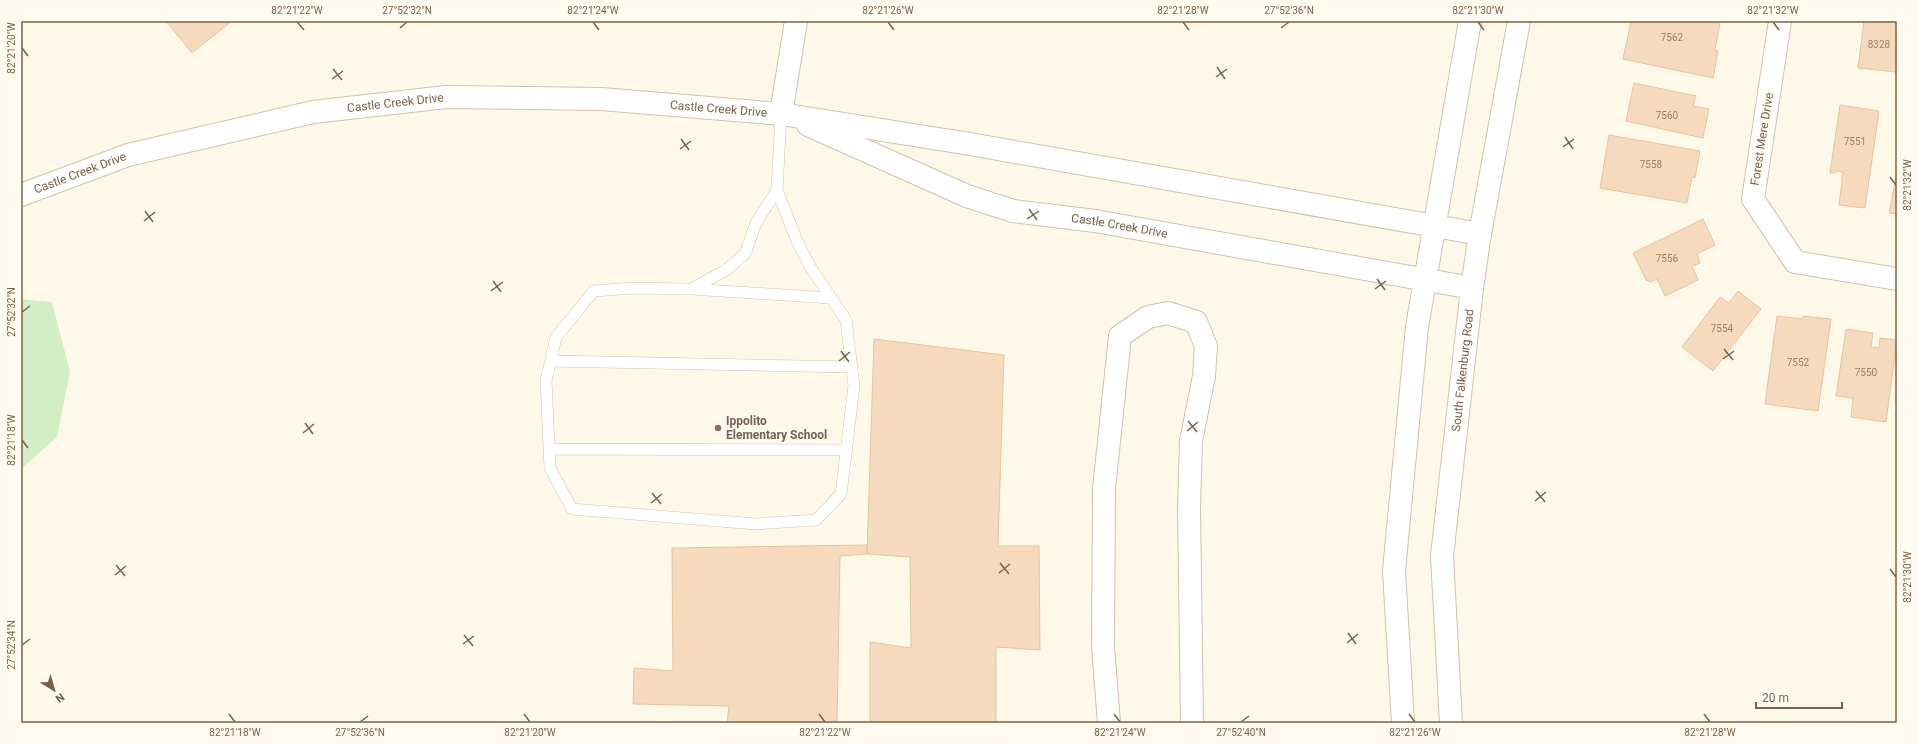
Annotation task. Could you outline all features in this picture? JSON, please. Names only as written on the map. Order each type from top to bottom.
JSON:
[{"type":"street","points":[[781,114],[796,21]]},
{"type":"street","points":[[1402,723],[1394,571],[1417,328],[1470,21]]},
{"type":"street","name":"South Falkenburg Road","points":[[1451,723],[1442,556],[1472,288],[1480,234],[1519,21]]},
{"type":"street","name":"Forest Mere Drive","points":[[1780,21],[1753,199],[1795,262],[1897,279]]},
{"type":"street","name":"Castle Creek Drive","points":[[21,194],[128,155],[313,112],[438,98],[601,99],[781,114],[970,144],[1480,234]]},
{"type":"street","name":"Castle Creek Drive","points":[[781,114],[967,196],[1013,211],[1095,221],[1472,288]]},
{"type":"street","points":[[1109,723],[1103,647],[1104,489],[1120,336],[1148,318],[1168,313],[1196,322],[1206,346],[1204,376],[1191,441],[1189,507],[1192,723]]},
{"type":"lane","points":[[781,114],[777,190],[797,241],[811,268],[846,320],[854,386],[841,494],[816,520],[756,524],[572,509],[550,468],[546,381],[556,337],[594,291],[634,288],[691,289],[831,298]]},
{"type":"lane","points":[[691,289],[726,270],[745,254],[756,223],[777,190]]},
{"type":"lane","points":[[551,361],[852,368]]},
{"type":"lane","points":[[550,449],[847,450]]},
{"type":"green space","points":[[21,299],[52,302],[70,372],[57,437],[21,469]]},
{"type":"building","points":[[166,21],[232,21],[192,53]]},
{"type":"building","points":[[1631,21],[1704,21],[1720,24],[1715,50],[1718,51],[1713,78],[1623,59]]},
{"type":"building","points":[[1864,21],[1897,21],[1896,72],[1858,68]]},
{"type":"building","points":[[1634,83],[1696,96],[1693,106],[1709,109],[1703,138],[1626,121]]},
{"type":"building","points":[[1840,105],[1879,111],[1865,208],[1839,205],[1843,172],[1836,171],[1835,173],[1830,173]]},
{"type":"building","points":[[1609,135],[1700,151],[1695,178],[1692,177],[1687,203],[1600,188]]},
{"type":"building","points":[[1897,172],[1897,214],[1889,213]]},
{"type":"building","points":[[1703,219],[1715,245],[1697,254],[1700,263],[1692,266],[1698,280],[1665,296],[1657,279],[1651,282],[1646,280],[1633,253]]},
{"type":"building","points":[[1738,291],[1761,309],[1713,371],[1682,347],[1720,297],[1729,303]]},
{"type":"building","points":[[1777,316],[1803,319],[1803,316],[1831,319],[1818,411],[1765,404]]},
{"type":"building","points":[[1846,329],[1873,333],[1871,347],[1879,348],[1880,338],[1897,340],[1886,422],[1851,417],[1853,398],[1836,396]]},
{"type":"building","points":[[874,339],[1004,355],[998,546],[1039,546],[1040,650],[996,647],[996,723],[870,723],[870,642],[911,648],[910,557],[867,554]]},
{"type":"building","points":[[867,545],[867,554],[840,556],[837,723],[727,723],[729,706],[633,704],[634,668],[673,671],[672,548]]},
{"type":"place","name":"Ippolito Elementary School","points":[[718,428]]}]
